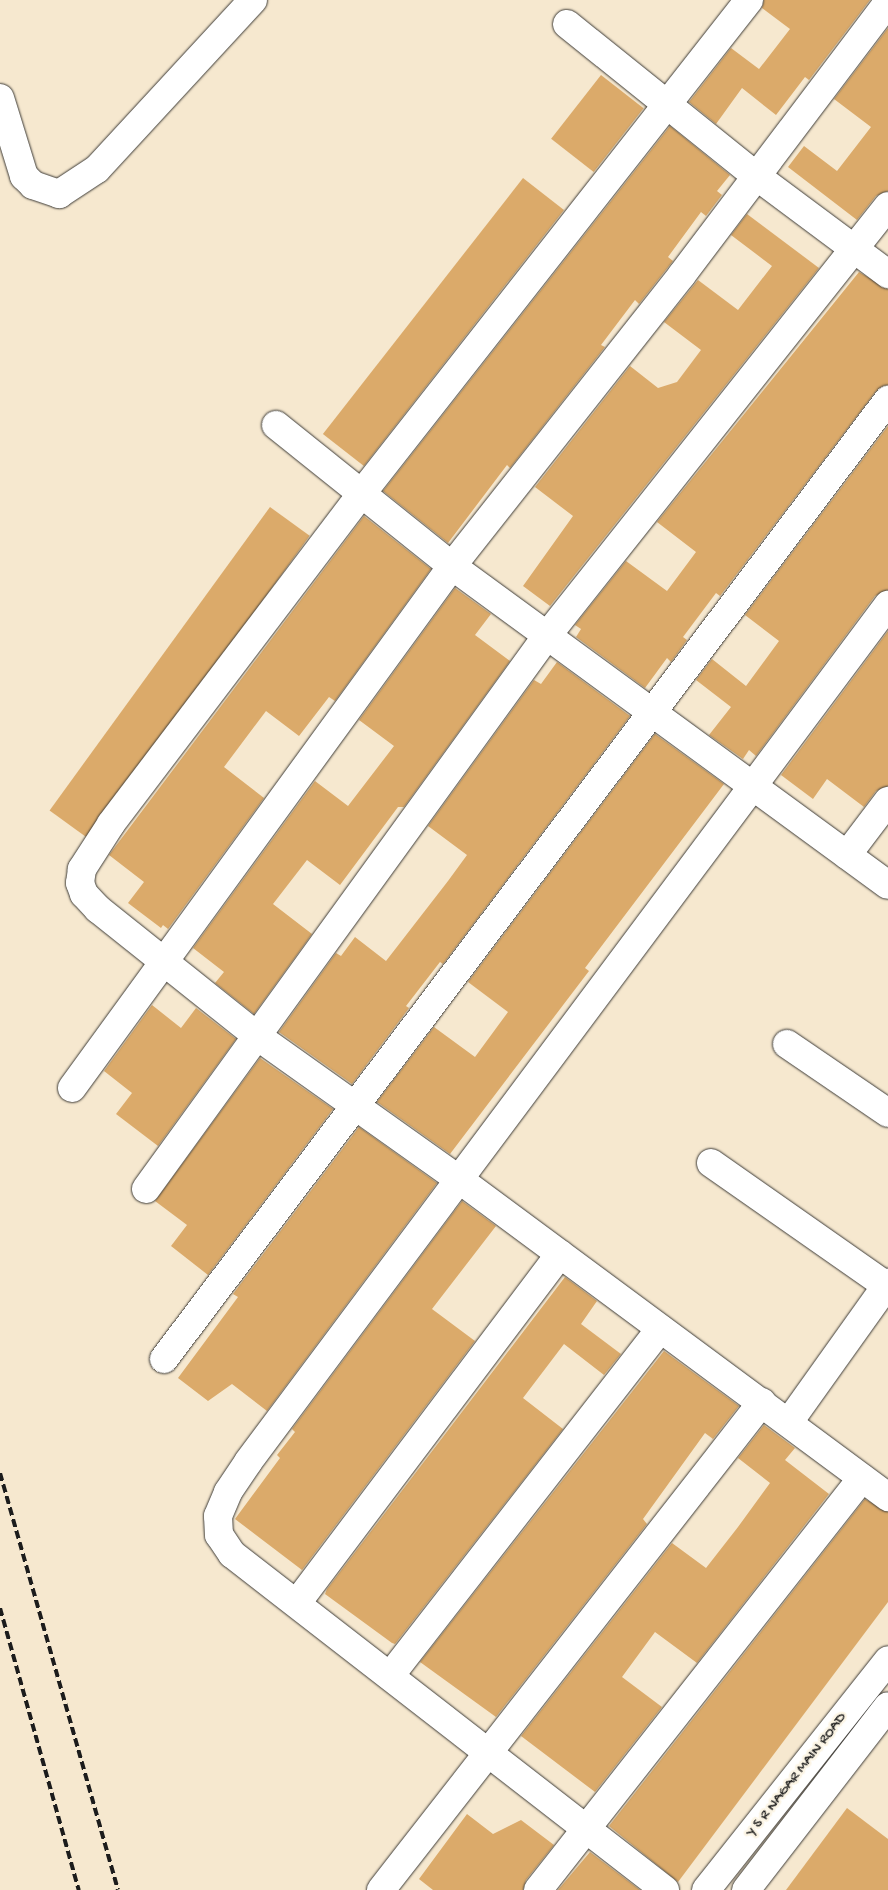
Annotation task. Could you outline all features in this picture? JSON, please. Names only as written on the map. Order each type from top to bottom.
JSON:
[{"type":"street","points":[[0,98],[24,176],[33,185],[59,194],[97,169],[253,0]]},
{"type":"street","points":[[749,0],[668,106],[362,493],[111,824],[82,869],[80,882],[84,894],[162,960],[257,1036],[460,1180],[888,1497]]},
{"type":"street","points":[[72,1088],[162,960],[452,566],[681,276],[755,175],[888,2]]},
{"type":"street","points":[[567,24],[755,175],[888,274]]},
{"type":"street","points":[[146,1189],[546,637],[888,206]]},
{"type":"street","points":[[164,1359],[888,400]]},
{"type":"street","points":[[276,425],[452,566],[546,637],[888,885]]},
{"type":"street","points":[[665,1890],[232,1554],[219,1535],[218,1516],[228,1492],[248,1462],[888,605]]},
{"type":"street","points":[[847,855],[888,801]]},
{"type":"street","points":[[787,1044],[888,1113]]},
{"type":"street","points":[[711,1163],[887,1285],[789,1422]]},
{"type":"street","points":[[296,1603],[560,1254]]},
{"type":"street","points":[[390,1676],[660,1329]]},
{"type":"street","points":[[381,1890],[762,1402]]},
{"type":"street","points":[[538,1890],[862,1478]]},
{"type":"street","name":"Y S R NAGAR MAIN ROAD","points":[[706,1890],[888,1660]]},
{"type":"street","name":"Y S R NAGAR MAIN ROAD","points":[[746,1890],[888,1706]]},
{"type":"building","points":[[764,0],[870,0],[809,80],[805,77],[776,115],[742,88],[716,124],[689,102],[731,48],[759,69],[790,29],[762,8]]},
{"type":"building","points":[[888,28],[888,191],[876,196],[857,220],[788,167],[804,146],[837,171],[871,127],[834,99]]},
{"type":"building","points":[[601,75],[644,108],[594,172],[551,139]]},
{"type":"building","points":[[670,126],[730,175],[717,191],[722,195],[706,216],[701,212],[668,257],[673,261],[639,304],[635,300],[601,345],[605,347],[510,468],[507,465],[448,543],[383,491]]},
{"type":"building","points":[[523,178],[564,210],[364,466],[323,434]]},
{"type":"building","points":[[747,214],[819,268],[550,606],[523,586],[573,516],[535,487],[630,366],[658,388],[677,382],[701,350],[664,322],[698,280],[738,310],[772,266],[731,235]]},
{"type":"building","points":[[859,272],[888,289],[888,385],[876,391],[720,596],[716,593],[683,637],[687,640],[671,662],[667,658],[645,688],[576,637],[581,629],[575,625],[626,561],[667,591],[696,552],[657,522]]},
{"type":"building","points":[[888,426],[888,590],[875,596],[756,756],[749,750],[743,759],[709,735],[731,707],[696,680],[712,659],[746,686],[779,641],[745,615]]},
{"type":"building","points":[[270,507],[310,536],[89,839],[50,810]]},
{"type":"building","points":[[364,516],[431,569],[335,701],[329,697],[299,736],[266,711],[224,767],[264,798],[168,929],[163,925],[161,928],[128,903],[144,882],[109,855]]},
{"type":"building","points":[[455,588],[491,614],[475,635],[510,661],[404,807],[398,807],[340,885],[307,860],[273,904],[312,934],[254,1014],[215,983],[224,972],[193,948],[315,781],[348,806],[394,746],[359,720]]},
{"type":"building","points":[[888,631],[888,786],[876,791],[864,807],[827,779],[813,799],[781,775]]},
{"type":"building","points":[[557,662],[630,716],[443,964],[440,962],[406,1006],[409,1008],[352,1084],[279,1032],[336,953],[341,956],[355,937],[386,961],[448,881],[467,855],[428,826],[534,680],[541,684]]},
{"type":"building","points":[[655,734],[724,784],[585,968],[589,971],[450,1154],[377,1102],[434,1027],[475,1057],[508,1012],[468,982]]},
{"type":"building","points":[[152,1005],[181,1028],[196,1008],[236,1039],[158,1146],[116,1114],[132,1093],[104,1071]]},
{"type":"building","points":[[260,1058],[333,1109],[208,1275],[171,1246],[187,1225],[155,1201]]},
{"type":"building","points":[[359,1127],[437,1183],[267,1411],[232,1384],[208,1401],[178,1378],[238,1297],[233,1294]]},
{"type":"building","points":[[462,1201],[496,1226],[432,1309],[475,1341],[302,1570],[235,1519],[280,1458],[277,1455],[295,1432],[292,1429]]},
{"type":"building","points":[[565,1277],[597,1301],[581,1324],[621,1354],[604,1375],[564,1344],[523,1398],[563,1429],[395,1644],[392,1643],[325,1594],[327,1589]]},
{"type":"building","points":[[664,1351],[739,1406],[713,1439],[705,1433],[643,1519],[647,1524],[496,1717],[420,1662]]},
{"type":"building","points":[[764,1425],[795,1448],[785,1460],[829,1494],[697,1663],[655,1632],[622,1677],[662,1707],[595,1792],[521,1736],[672,1543],[706,1568],[770,1483],[738,1458]]},
{"type":"building","points":[[865,1499],[888,1512],[888,1602],[678,1882],[609,1826]]},
{"type":"building","points":[[847,1808],[888,1839],[888,1890],[786,1890]]},
{"type":"building","points":[[467,1814],[493,1834],[521,1820],[554,1845],[526,1880],[523,1890],[433,1890],[419,1879]]},
{"type":"building","points":[[590,1852],[640,1890],[558,1890]]},
{"type":"railway","points":[[0,1473],[118,1890]]},
{"type":"railway","points":[[0,1608],[79,1890]]}]
